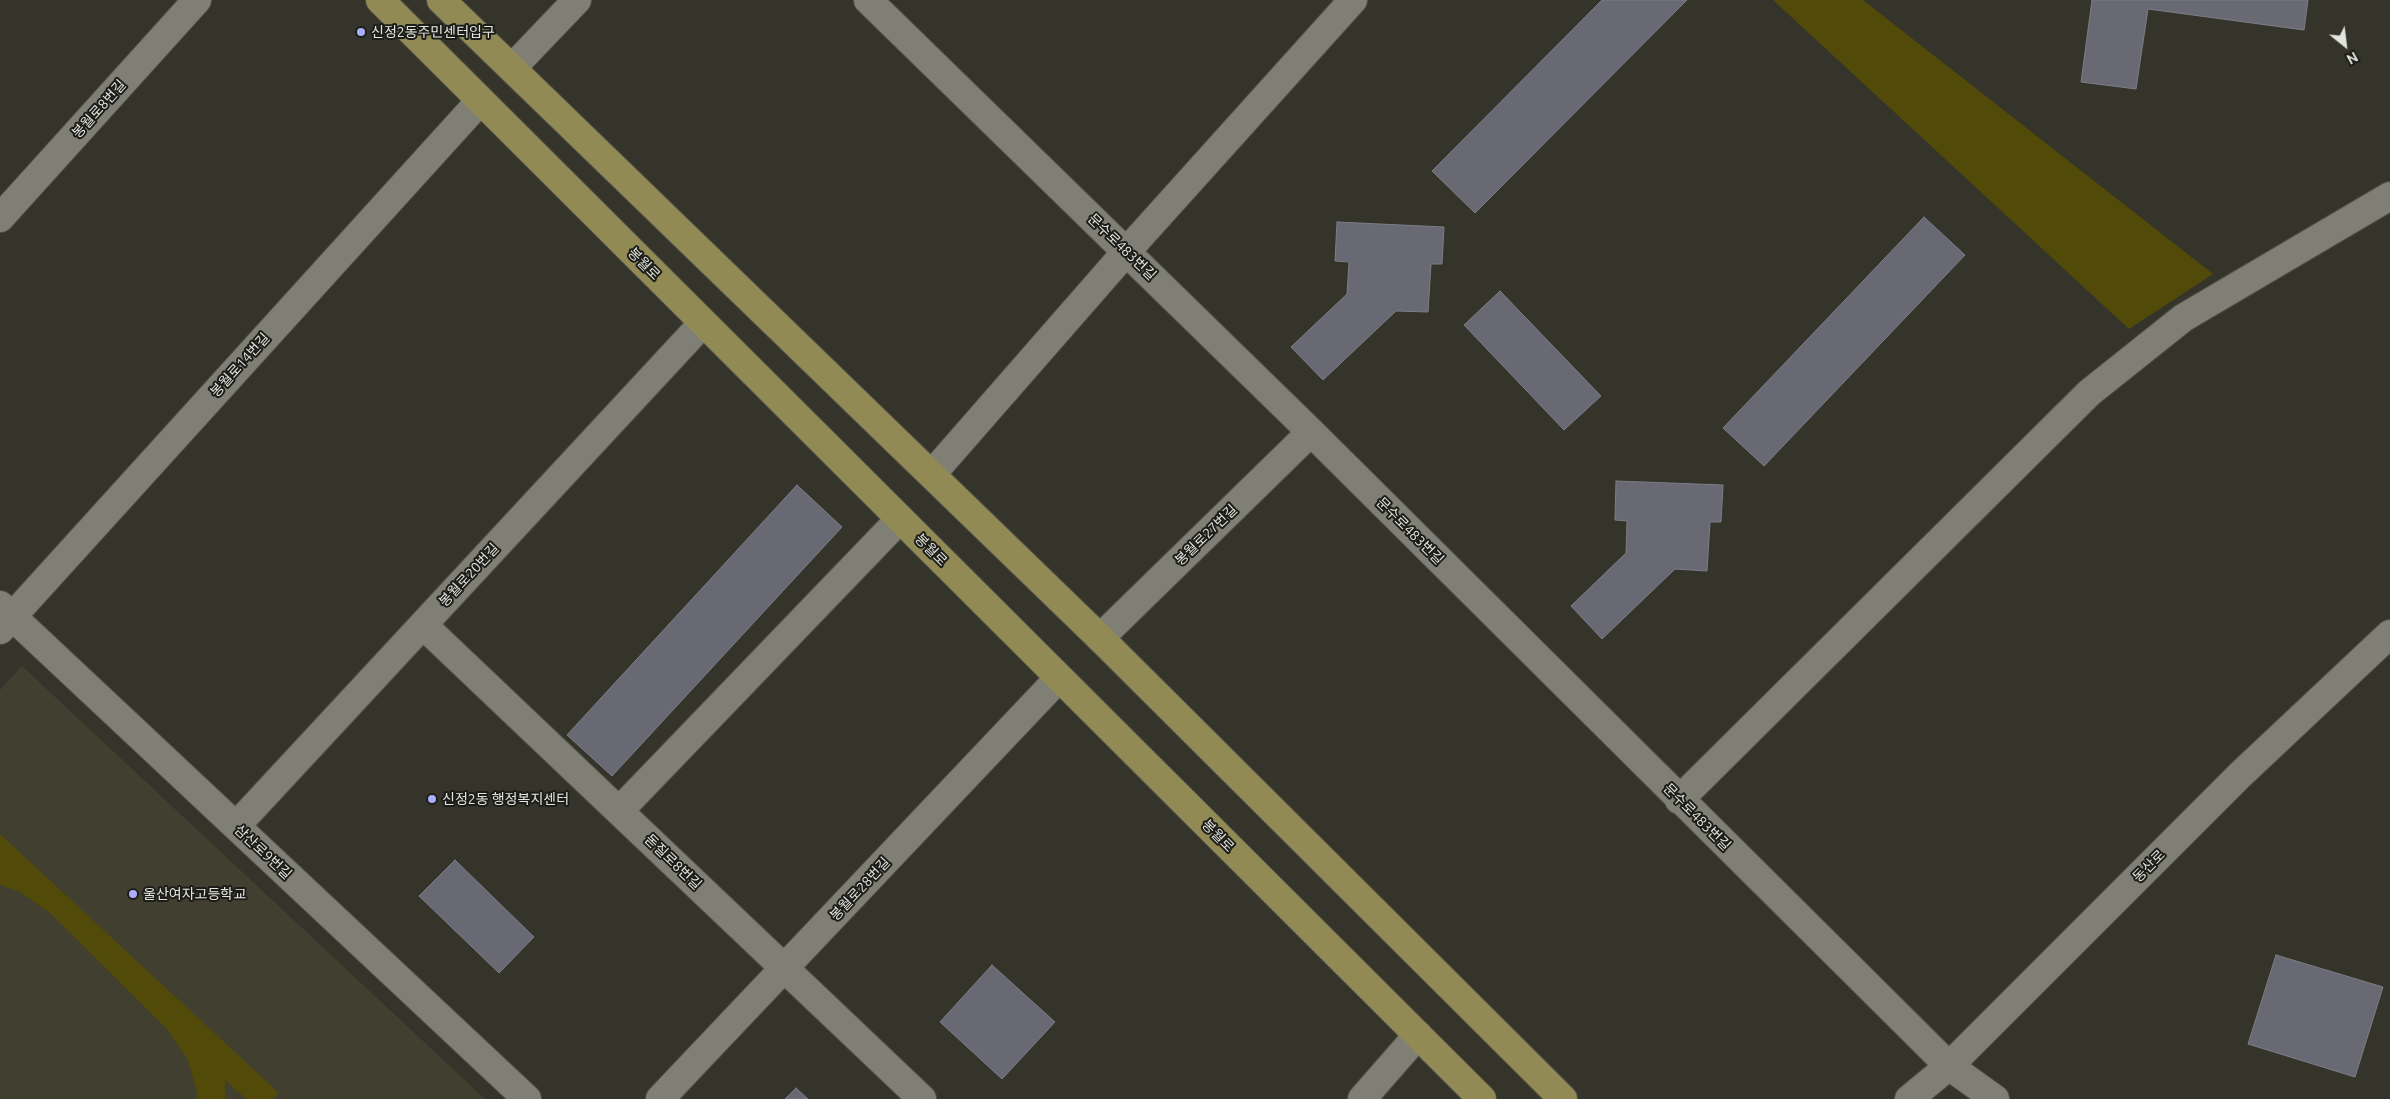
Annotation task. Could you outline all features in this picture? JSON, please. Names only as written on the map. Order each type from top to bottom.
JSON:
[{"type":"main road","name":"봉월로","points":[[380,0],[1482,1099]]},
{"type":"main road","points":[[441,0],[1100,638],[1563,1099]]},
{"type":"main road","points":[[1526,1062],[1540,1079],[1547,1099]]},
{"type":"street","name":"봉월로8번길","points":[[0,218],[197,0]]},
{"type":"street","points":[[512,68],[577,0]]},
{"type":"street","name":"문수로483번길","points":[[868,0],[1311,432],[1949,1066],[1995,1099]]},
{"type":"street","points":[[932,474],[1126,252],[1353,0]]},
{"type":"street","name":"봉월로14번길","points":[[4,617],[480,101]]},
{"type":"street","points":[[1680,800],[2089,393],[2183,318],[2390,196]]},
{"type":"street","name":"봉월로20번길","points":[[236,826],[703,323]]},
{"type":"street","name":"봉월로27번길","points":[[1100,638],[1311,432]]},
{"type":"street","points":[[619,810],[900,519]]},
{"type":"street","name":"삼산로9번길","points":[[4,617],[236,826],[527,1099]]},
{"type":"street","name":"돋질로8번길","points":[[423,625],[922,1099]]},
{"type":"street","name":"동산로","points":[[1909,1099],[1949,1066],[2240,775],[2390,634]]},
{"type":"street","name":"봉월로28번길","points":[[660,1099],[1060,678]]},
{"type":"street","points":[[1362,1099],[1418,1035]]},
{"type":"shaded area","points":[[1773,0],[1863,0],[2213,274],[2129,329]]},
{"type":"shaded area","name":"울산여자고등학교","points":[[22,666],[485,1099],[0,1099],[0,690]]},
{"type":"shaded area","points":[[0,834],[279,1093],[273,1099],[246,1099],[225,1080],[225,1099],[197,1099],[197,1092],[187,1058],[166,1028],[50,913],[20,892],[0,885]]},
{"type":"building","points":[[1602,0],[1687,0],[1475,213],[1432,171]]},
{"type":"building","points":[[2092,0],[2308,0],[2304,30],[2148,9],[2136,89],[2081,82]]},
{"type":"building","points":[[1924,217],[1965,255],[1764,466],[1723,428]]},
{"type":"building","points":[[1337,222],[1444,227],[1442,264],[1431,264],[1428,312],[1396,311],[1323,380],[1291,347],[1347,294],[1349,262],[1335,261]]},
{"type":"building","points":[[1500,291],[1601,396],[1564,430],[1464,325]]},
{"type":"building","points":[[1616,481],[1723,485],[1721,522],[1710,522],[1707,571],[1675,569],[1602,639],[1571,606],[1626,553],[1627,521],[1615,520]]},
{"type":"building","points":[[797,485],[842,527],[612,776],[567,735]]},
{"type":"building","points":[[455,860],[534,937],[499,973],[419,896]]},
{"type":"building","points":[[2276,955],[2383,987],[2355,1077],[2248,1044]]},
{"type":"building","points":[[992,965],[1055,1022],[1002,1079],[940,1022]]},
{"type":"building","points":[[796,1088],[808,1099],[785,1099]]},
{"type":"place","name":"신정2동주민센터입구","points":[[361,32]]},
{"type":"place","name":"신정2동 행정복지센터","points":[[432,799]]},
{"type":"place","name":"울산여자고등학교","points":[[133,894]]}]
